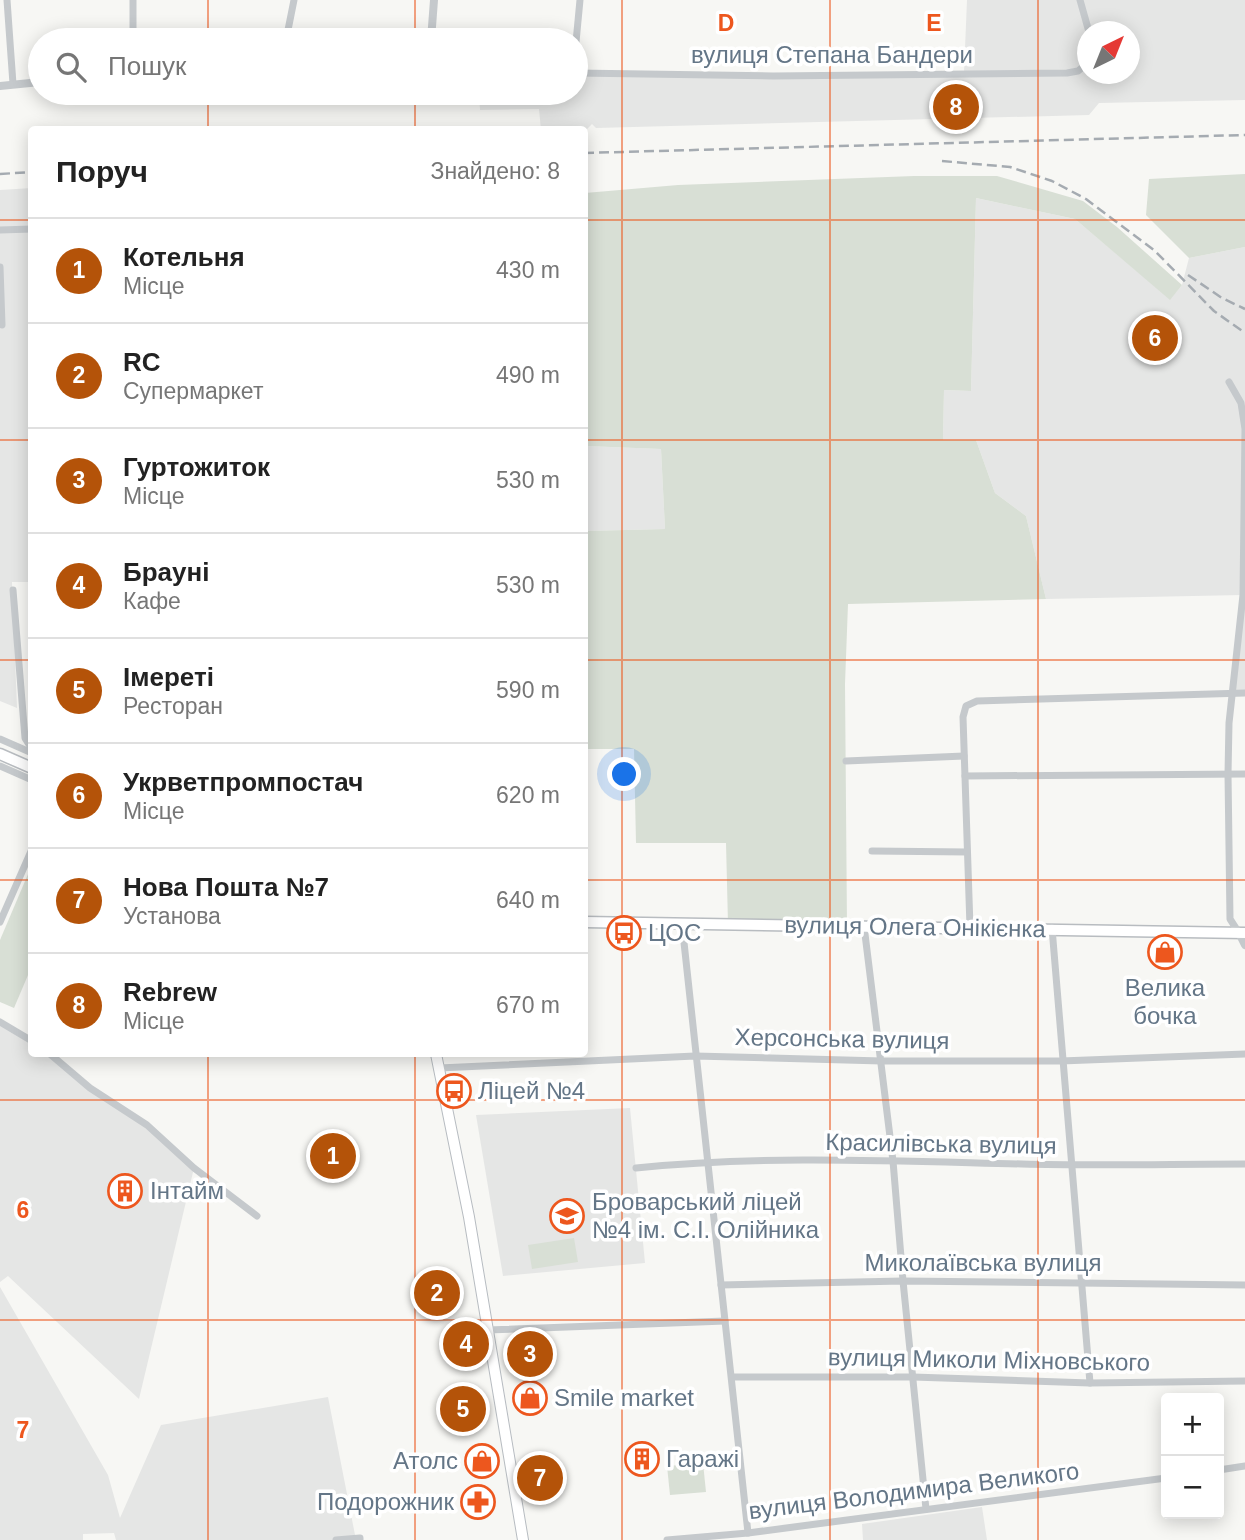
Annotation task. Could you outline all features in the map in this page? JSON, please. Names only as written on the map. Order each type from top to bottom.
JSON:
[{"type":"main road","points":[[0,754],[28,766]]},
{"type":"main road","name":"вулиця Олега Онікієнка","points":[[588,922],[1242,933]]},
{"type":"main road","points":[[437,1057],[468,1217],[523,1540]]},
{"type":"street","points":[[7,0],[13,85]]},
{"type":"street","points":[[133,0],[133,28]]},
{"type":"street","points":[[288,28],[294,0]]},
{"type":"street","points":[[432,28],[434,0]]},
{"type":"street","points":[[577,28],[580,0]]},
{"type":"street","points":[[1080,0],[1086,21]]},
{"type":"street","name":"вулиця Степана Бандери","points":[[588,73],[773,76],[1077,71]]},
{"type":"street","points":[[0,86],[28,83]]},
{"type":"street","points":[[0,230],[28,229]]},
{"type":"street","points":[[0,267],[2,325]]},
{"type":"street","points":[[1229,382],[1241,403],[1245,429],[1243,595],[1228,774],[1230,919],[1242,933],[1245,945]]},
{"type":"street","points":[[13,590],[25,738],[28,744]]},
{"type":"street","points":[[970,927],[963,717],[967,706],[977,701],[1245,693]]},
{"type":"street","points":[[0,739],[28,750]]},
{"type":"street","points":[[846,761],[964,756]]},
{"type":"street","points":[[0,766],[28,778]]},
{"type":"street","points":[[965,776],[1245,774]]},
{"type":"street","points":[[872,851],[967,852]]},
{"type":"street","points":[[0,922],[28,858]]},
{"type":"street","points":[[682,924],[748,1533]]},
{"type":"street","points":[[864,926],[893,1161],[926,1509]]},
{"type":"street","points":[[1052,928],[1061,1061],[1090,1383]]},
{"type":"street","points":[[0,1022],[28,1038]]},
{"type":"street","name":"Херсонська вулиця","points":[[439,1068],[695,1055],[882,1061],[1061,1061],[1245,1054]]},
{"type":"street","points":[[54,1057],[90,1088],[146,1125],[194,1168],[257,1216]]},
{"type":"street","name":"Красилівська вулиця","points":[[636,1168],[706,1161],[1245,1164]]},
{"type":"street","name":"Миколаївська вулиця","points":[[721,1286],[903,1281],[1245,1285]]},
{"type":"street","points":[[487,1330],[725,1321]]},
{"type":"street","name":"вулиця Миколи Міхновського","points":[[732,1377],[914,1377],[1090,1383],[1245,1381]]},
{"type":"street","points":[[1224,1469],[1245,1466]]},
{"type":"street","name":"вулиця Володимира Великого","points":[[667,1540],[748,1533],[1161,1479]]},
{"type":"street","points":[[336,1540],[360,1540]]},
{"type":"shaded area","points":[[967,0],[1245,0],[1245,100],[1099,103],[1089,115],[596,128],[592,124],[588,128],[541,126],[539,109],[480,110],[480,105],[588,105],[588,73],[964,73]]},
{"type":"shaded area","points":[[1245,174],[1245,247],[1189,258],[1146,215],[1149,179]]},
{"type":"shaded area","points":[[914,176],[997,176],[1083,201],[1117,227],[1182,285],[1170,300],[1075,219],[976,198],[971,391],[944,390],[943,440],[976,440],[995,493],[1026,516],[1046,599],[848,604],[845,684],[847,926],[728,924],[726,843],[636,843],[634,749],[588,749],[588,531],[665,529],[661,449],[588,446],[588,193],[678,185]]},
{"type":"shaded area","points":[[28,188],[28,582],[12,582],[17,708],[0,701],[0,190]]},
{"type":"shaded area","points":[[976,198],[1075,219],[1170,299],[1182,285],[1189,258],[1245,247],[1245,693],[1233,693],[1242,595],[1046,599],[1026,516],[995,493],[976,440],[943,440],[944,390],[971,391]]},
{"type":"shaded area","points":[[588,446],[661,449],[665,529],[588,531]]},
{"type":"shaded area","points":[[28,874],[28,975],[14,1008],[0,1002],[0,940]]},
{"type":"shaded area","points":[[0,1022],[28,1039],[28,1057],[54,1057],[90,1088],[147,1125],[194,1168],[139,1399],[8,1276],[0,1282]]},
{"type":"shaded area","name":"Броварський ліцей №4 ім. С.І. Олійника","points":[[630,1108],[645,1263],[503,1276],[476,1115]]},
{"type":"shaded area","points":[[574,1238],[578,1262],[532,1269],[528,1245]]},
{"type":"shaded area","points":[[0,1287],[108,1475],[120,1518],[161,1425],[328,1397],[356,1540],[116,1540],[114,1533],[83,1534],[83,1540],[0,1540]]},
{"type":"shaded area","points":[[703,1463],[706,1492],[670,1495],[667,1466]]},
{"type":"shaded area","points":[[982,1507],[987,1540],[863,1540],[862,1524]]},
{"type":"railway","points":[[588,153],[1245,135]]},
{"type":"railway","points":[[942,161],[1010,167],[1052,181],[1086,199],[1154,250],[1214,311],[1245,333]]},
{"type":"railway","points":[[0,174],[28,172]]},
{"type":"railway","points":[[1188,275],[1222,298],[1245,309]]},
{"type":"place","name":"Rebrew","points":[[956,107]]},
{"type":"place","name":"Укрветпромпостач","points":[[1155,338]]},
{"type":"place","name":"ЦОС","points":[[624,933]]},
{"type":"place","name":"Велика бочка","points":[[1165,952]]},
{"type":"place","name":"Ліцей №4","points":[[454,1091]]},
{"type":"place","name":"Котельня","points":[[333,1156]]},
{"type":"place","name":"Інтайм","points":[[125,1191]]},
{"type":"place","name":"Броварський ліцей №4 ім. С.І. Олійника","points":[[567,1216]]},
{"type":"place","name":"RC","points":[[437,1293]]},
{"type":"place","name":"Брауні","points":[[466,1344]]},
{"type":"place","name":"Гуртожиток","points":[[530,1354]]},
{"type":"place","name":"Smile market","points":[[530,1398]]},
{"type":"place","name":"Імереті","points":[[463,1409]]},
{"type":"place","name":"Гаражі","points":[[642,1459]]},
{"type":"place","name":"Атолс","points":[[482,1461]]},
{"type":"place","name":"Нова Пошта №7","points":[[540,1478]]},
{"type":"place","name":"Подорожник","points":[[478,1502]]}]
